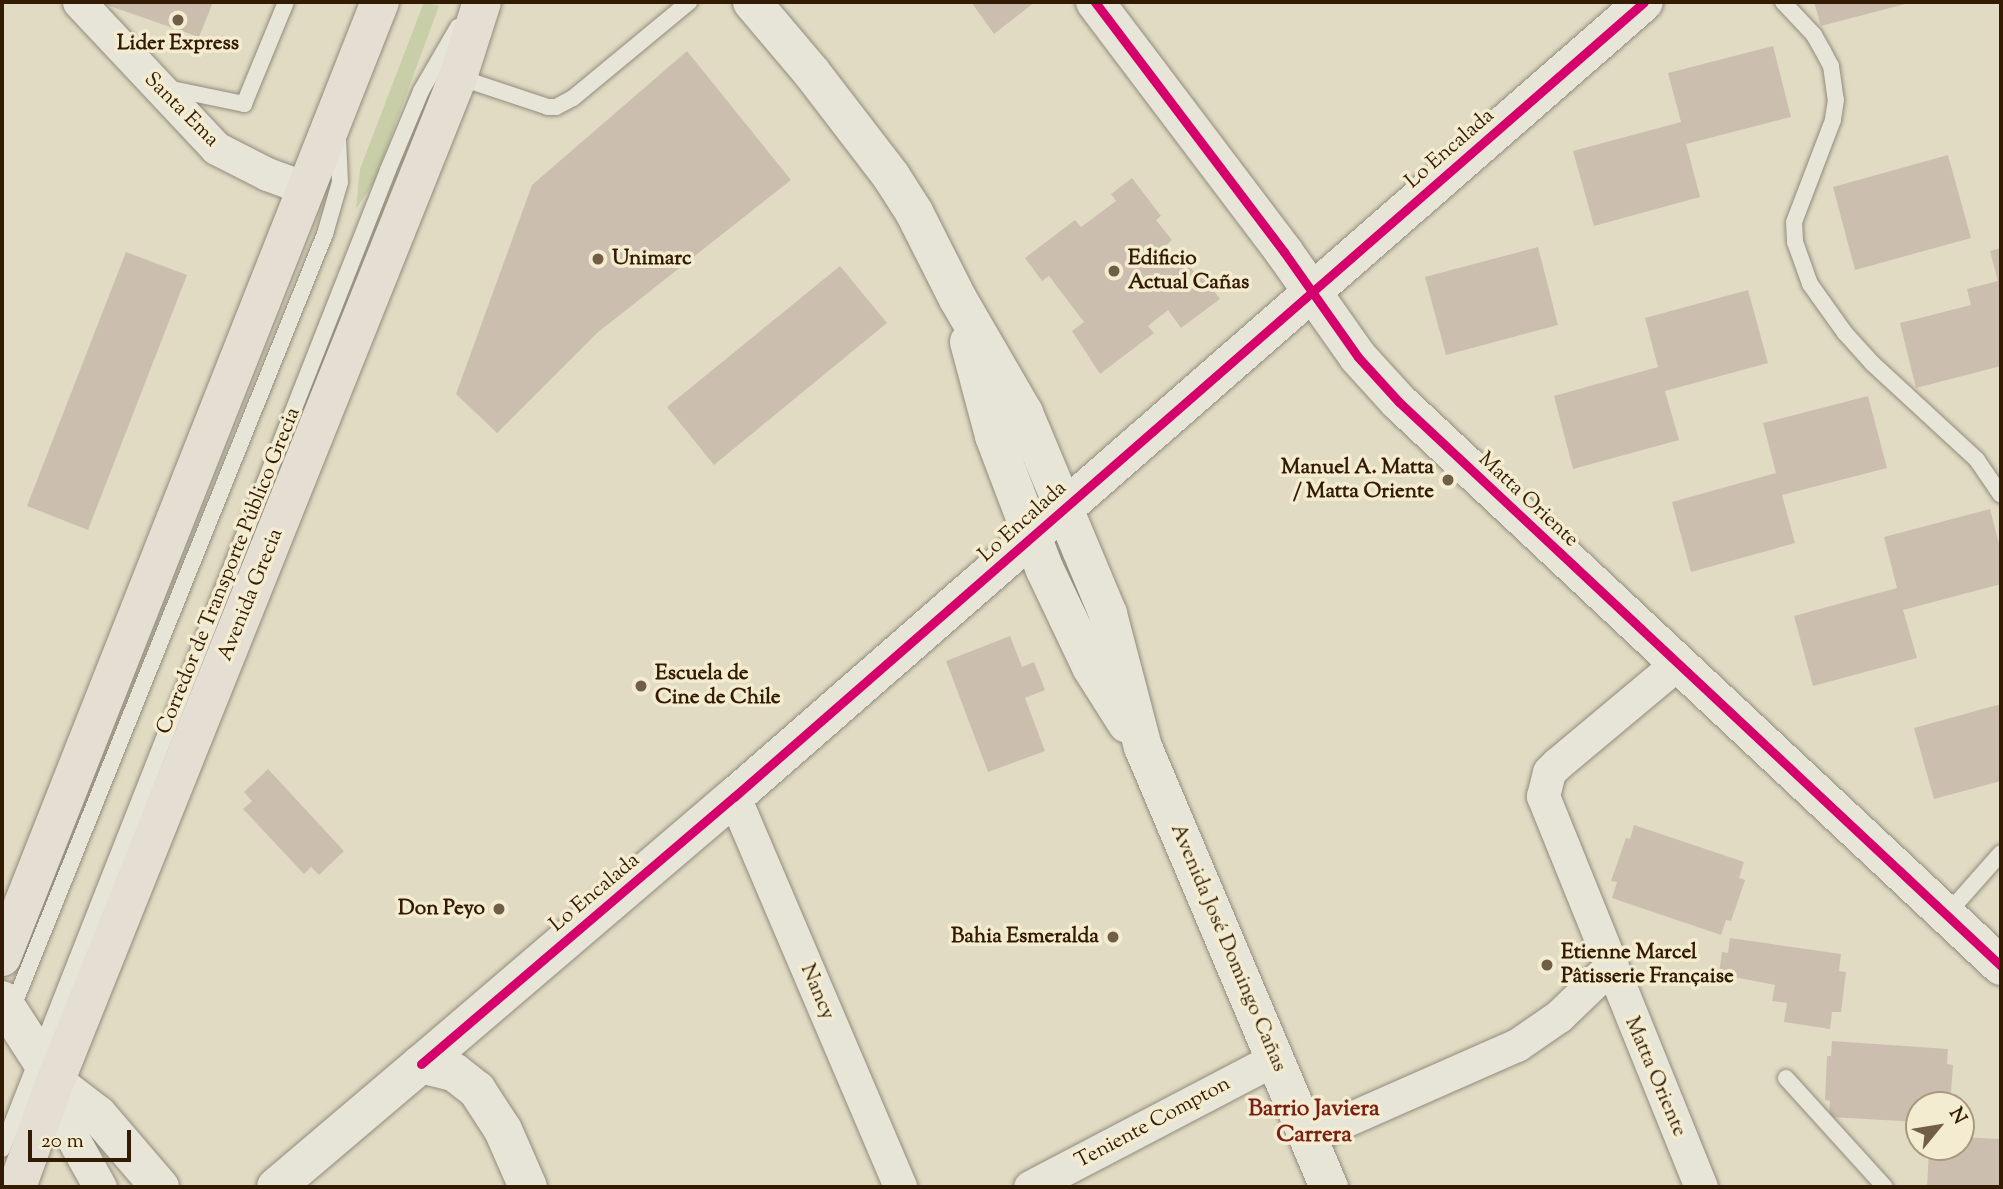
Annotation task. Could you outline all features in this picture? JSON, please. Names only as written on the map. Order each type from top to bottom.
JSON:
[{"type":"main road","points":[[2,957],[380,2]]},
{"type":"main road","name":"Avenida Grecia","points":[[17,1187],[46,1070],[458,77],[482,2]]},
{"type":"street","name":"Santa Ema","points":[[79,2],[216,148],[267,174],[305,188]]},
{"type":"street","name":"Avenida José Domingo Cañas","points":[[752,2],[812,73],[891,176],[914,212],[958,299],[1024,413],[1108,614],[1143,747],[1329,1187]]},
{"type":"street","name":"Matta Oriente","points":[[1096,2],[1358,357],[1399,402],[2001,966]]},
{"type":"street","name":"Lo Encalada","points":[[276,1187],[734,797],[1644,2]]},
{"type":"street","name":"Avenida José Domingo Cañas","points":[[958,299],[994,436],[1032,537],[1091,667],[1143,747]]},
{"type":"street","name":"Matta Oriente","points":[[1679,662],[1557,764],[1544,784],[1546,807],[1701,1187]]},
{"type":"street","name":"Nancy","points":[[734,797],[900,1187]]},
{"type":"street","points":[[1308,1137],[1517,1045],[1559,1016],[1610,967]]},
{"type":"street","points":[[5,1016],[46,1070],[98,1115],[160,1187]]},
{"type":"street","name":"Teniente Compton","points":[[1030,1187],[1275,1059]]},
{"type":"street","points":[[421,1064],[454,1072],[477,1090],[503,1130],[528,1187]]},
{"type":"street","points":[[46,1070],[62,1119],[100,1187]]},
{"type":"lane","points":[[155,85],[244,104],[286,2]]},
{"type":"lane","name":"Corredor de Transporte Público Grecia","points":[[2,1149],[46,1070],[388,170],[421,90],[473,2]]},
{"type":"lane","points":[[458,77],[548,107],[565,104],[689,2]]},
{"type":"lane","points":[[1783,2],[1814,35],[1823,51],[1831,66],[1836,100],[1833,120],[1794,222],[1796,243],[1810,284],[1845,333],[1872,363],[1976,460],[1999,487]]},
{"type":"lane","name":"Corredor de Transporte Público Grecia","points":[[5,1016],[325,233],[340,182],[337,108]]},
{"type":"lane","points":[[1947,915],[2001,853]]},
{"type":"lane","points":[[1786,1078],[1885,1187]]},
{"type":"green space","points":[[424,2],[439,6],[374,182],[356,209],[360,169]]},
{"type":"building","name":"Lider Express","points":[[98,2],[213,2],[199,37]]},
{"type":"building","points":[[971,2],[1035,2],[994,34]]},
{"type":"building","points":[[1814,2],[1909,2],[1909,3],[1821,26]]},
{"type":"building","points":[[1773,46],[1791,117],[1686,144],[1700,197],[1594,226],[1573,151],[1681,122],[1668,73]]},
{"type":"building","name":"Unimarc","points":[[687,51],[791,180],[597,333],[497,433],[456,394],[532,185]]},
{"type":"building","points":[[1948,155],[1971,238],[1855,270],[1833,187]]},
{"type":"building","name":"Edificio Actual Cañas","points":[[1132,178],[1161,216],[1156,220],[1172,240],[1165,246],[1179,266],[1186,261],[1199,279],[1203,276],[1220,299],[1181,328],[1168,310],[1148,326],[1154,333],[1100,374],[1072,331],[1084,322],[1049,276],[1042,281],[1025,258],[1075,220],[1081,227],[1116,201],[1111,194]]},
{"type":"building","points":[[1538,247],[1558,325],[1446,355],[1425,277]]},
{"type":"building","points":[[2001,248],[2001,366],[1916,388],[1900,323],[1971,305],[1967,289],[1998,281],[1990,251]]},
{"type":"building","points":[[126,252],[187,275],[88,530],[27,506]]},
{"type":"building","points":[[840,266],[887,323],[714,465],[667,407]]},
{"type":"building","points":[[1748,290],[1768,363],[1665,391],[1679,440],[1573,469],[1554,396],[1658,367],[1645,318]]},
{"type":"building","points":[[1868,396],[1887,468],[1782,495],[1795,543],[1691,572],[1672,502],[1776,473],[1763,423]]},
{"type":"building","points":[[1990,509],[2001,552],[2001,584],[1903,610],[1917,658],[1813,686],[1794,616],[1897,588],[1884,537]]},
{"type":"building","points":[[1010,636],[1022,667],[1034,662],[1045,690],[1025,698],[1045,751],[988,772],[946,661]]},
{"type":"building","points":[[2001,704],[2001,781],[1934,799],[1914,728]]},
{"type":"building","points":[[268,769],[344,851],[319,875],[311,867],[304,874],[243,809],[252,801],[244,792]]},
{"type":"building","points":[[1634,825],[1744,862],[1739,878],[1745,880],[1731,921],[1726,920],[1721,935],[1612,898],[1617,882],[1611,881],[1626,838],[1630,839]]},
{"type":"building","points":[[1730,938],[1841,954],[1839,971],[1846,972],[1841,1012],[1832,1012],[1830,1029],[1784,1022],[1787,1003],[1772,1001],[1775,985],[1719,974],[1722,952],[1728,953]]},
{"type":"building","points":[[1832,1041],[1948,1049],[1947,1064],[1953,1065],[1951,1091],[1905,1091],[1905,1121],[1829,1117],[1830,1101],[1825,1100],[1827,1056],[1831,1056]]},
{"type":"building","points":[[1975,1138],[2001,1139],[2001,1187],[1927,1187],[1928,1161],[1975,1161]]},
{"type":"cycle path","points":[[1095,2],[1284,252],[1358,357],[1399,402],[2001,966]]},
{"type":"cycle path","points":[[421,1064],[734,797],[1644,2]]},
{"type":"place","name":"Lider Express","points":[[178,20]]},
{"type":"place","name":"Unimarc","points":[[598,259]]},
{"type":"place","name":"Edificio Actual Cañas","points":[[1114,271]]},
{"type":"place","name":"Manuel A. Matta / Matta Oriente","points":[[1448,480]]},
{"type":"place","name":"Escuela de Cine de Chile","points":[[641,686]]},
{"type":"place","name":"Don Peyo","points":[[499,909]]},
{"type":"place","name":"Bahia Esmeralda","points":[[1113,937]]},
{"type":"place","name":"Etienne Marcel Pâtisserie Française","points":[[1547,965]]},
{"type":"district","name":"Barrio Javiera Carrera","points":[[1314,1123]]}]
